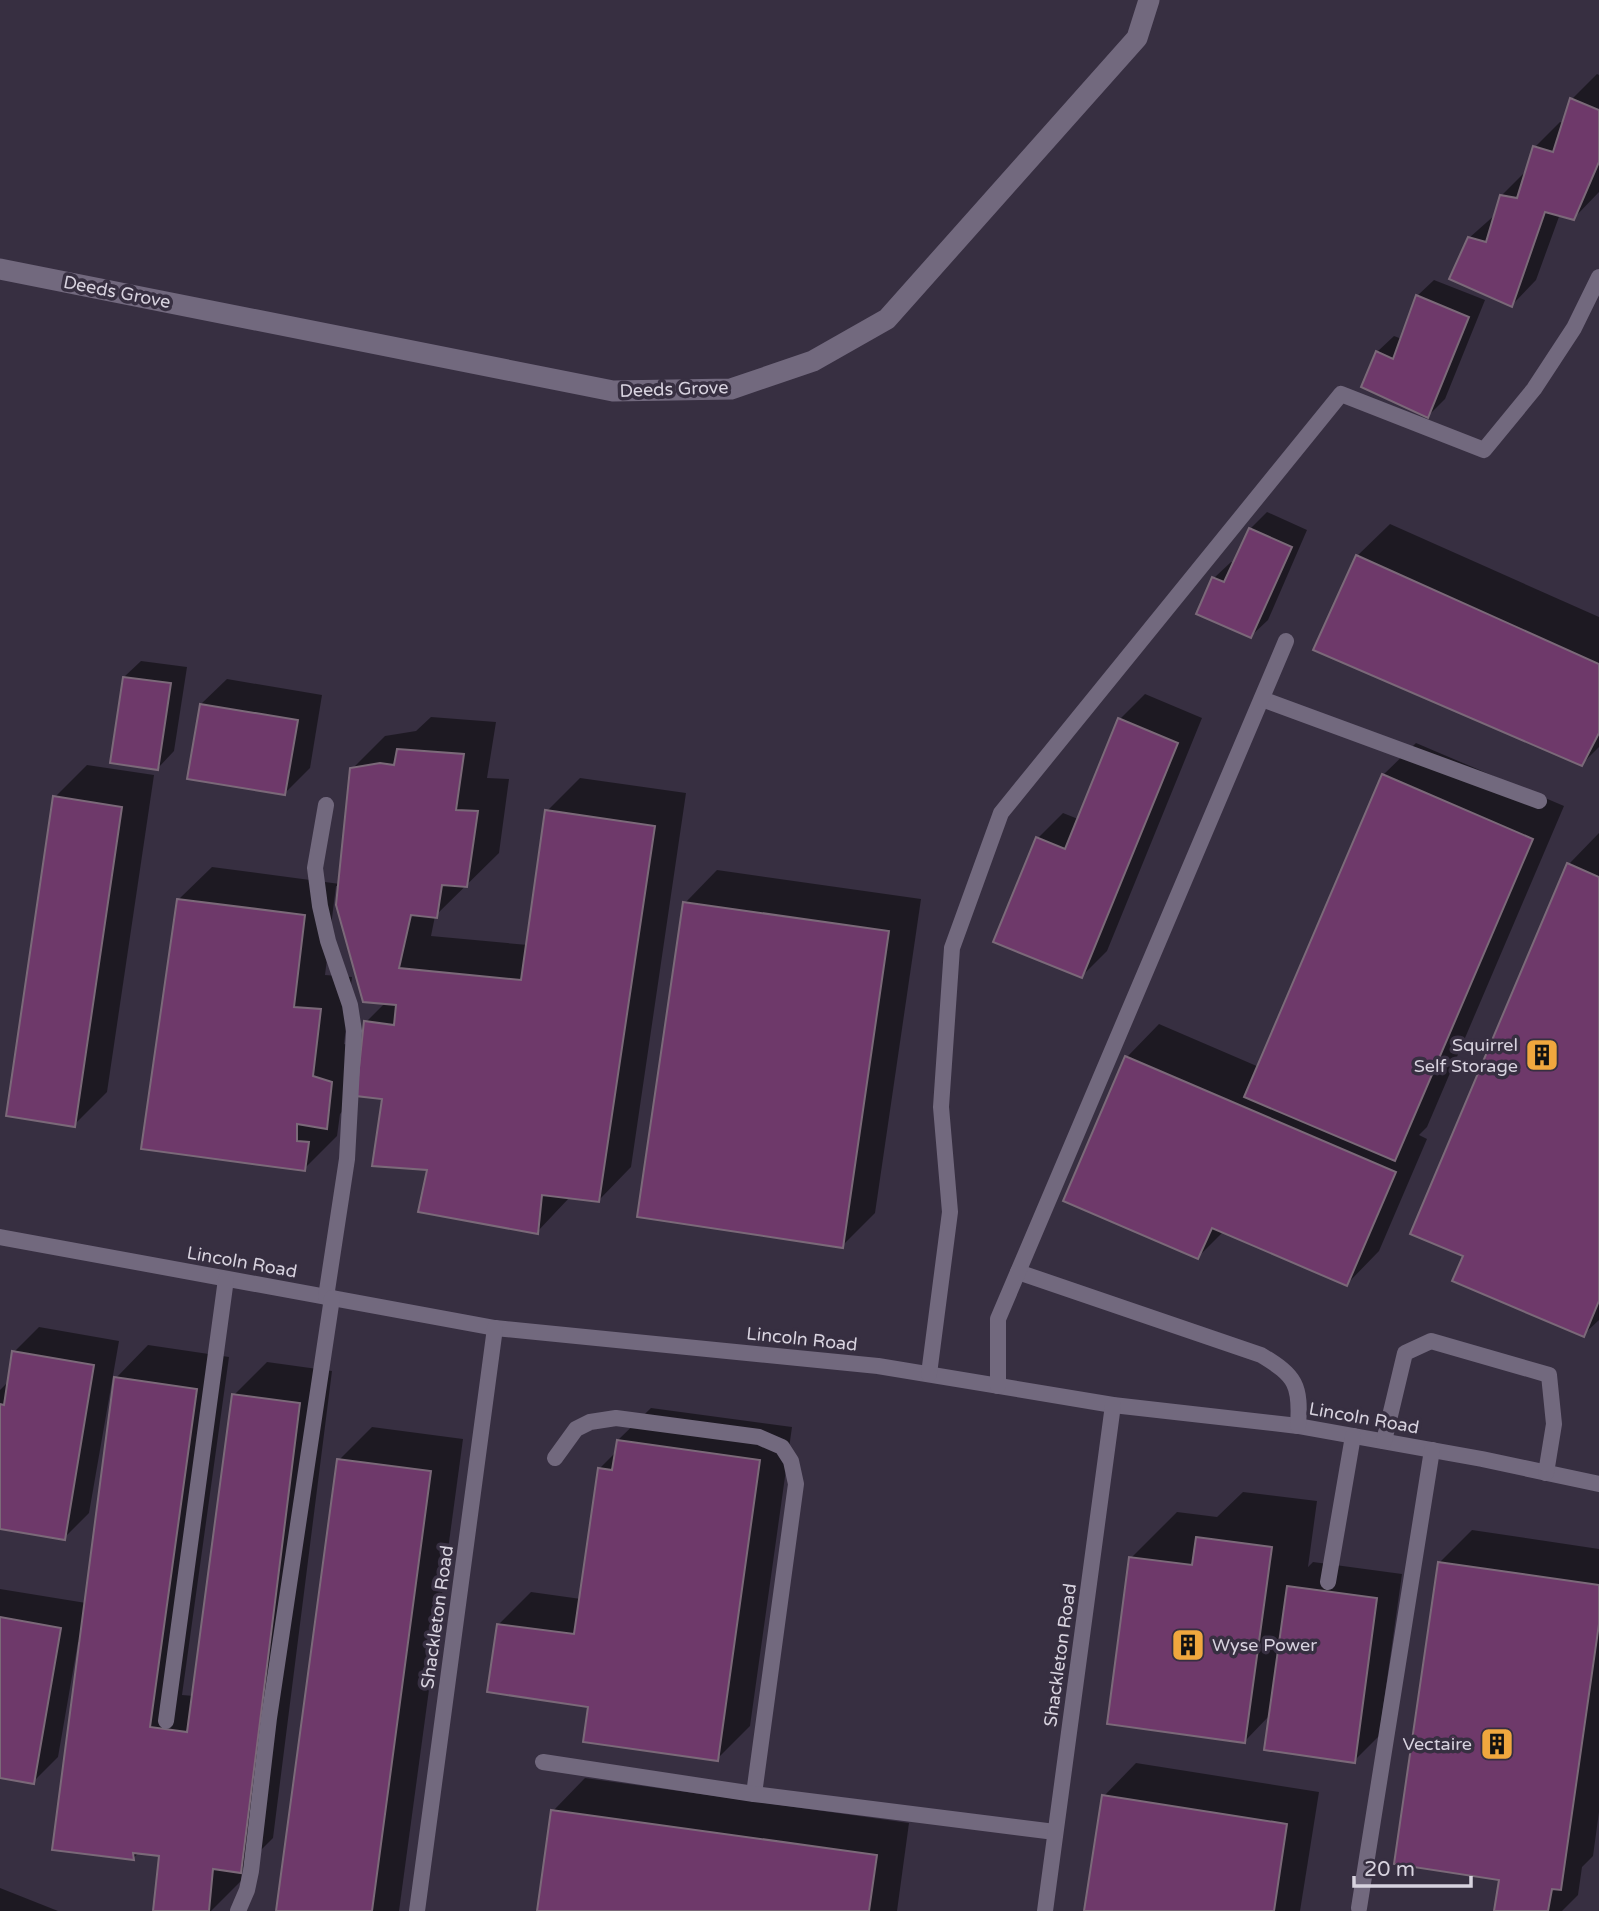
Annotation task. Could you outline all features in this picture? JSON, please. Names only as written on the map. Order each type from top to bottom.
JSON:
[{"type":"street","name":"Deeds Grove","points":[[0,269],[613,391],[731,389],[813,362],[887,318],[1137,38],[1149,0]]},
{"type":"lane","points":[[929,1374],[950,1212],[942,1107],[952,948],[1001,813],[1341,394],[1484,450],[1534,389],[1574,328],[1599,277]]},
{"type":"lane","points":[[998,1386],[998,1320],[1286,641]]},
{"type":"lane","points":[[1262,699],[1539,801]]},
{"type":"lane","points":[[238,1911],[251,1871],[346,1159],[354,1031],[350,1004],[328,941],[315,868],[326,806]]},
{"type":"lane","name":"Lincoln Road","points":[[0,1237],[495,1328],[878,1366],[1113,1405],[1298,1426],[1599,1484]]},
{"type":"lane","points":[[1018,1272],[1261,1356],[1284,1368],[1294,1381],[1299,1399],[1298,1426]]},
{"type":"lane","points":[[166,1721],[226,1279]]},
{"type":"lane","name":"Shackleton Road","points":[[417,1911],[495,1328]]},
{"type":"lane","points":[[1384,1441],[1405,1353],[1431,1341],[1549,1376],[1554,1424],[1546,1473]]},
{"type":"lane","name":"Shackleton Road","points":[[1045,1911],[1113,1405]]},
{"type":"lane","points":[[555,1458],[576,1429],[590,1422],[616,1418],[760,1437],[782,1447],[791,1461],[796,1484],[754,1794]]},
{"type":"lane","points":[[1328,1582],[1353,1436]]},
{"type":"lane","points":[[1359,1908],[1432,1450]]},
{"type":"lane","points":[[543,1762],[754,1794],[1055,1832]]},
{"type":"building","points":[[1570,98],[1599,110],[1599,162],[1574,220],[1545,212],[1512,307],[1449,279],[1468,237],[1486,242],[1500,195],[1517,198],[1533,146],[1553,152]]},
{"type":"building","points":[[1416,295],[1469,317],[1428,418],[1361,387],[1376,351],[1393,359]]},
{"type":"building","points":[[1249,528],[1292,547],[1251,638],[1196,614],[1212,577],[1224,582]]},
{"type":"building","points":[[1356,555],[1599,664],[1599,733],[1582,766],[1313,650]]},
{"type":"building","points":[[123,677],[171,683],[158,770],[110,763]]},
{"type":"building","points":[[200,704],[298,720],[285,795],[187,779]]},
{"type":"building","points":[[1118,718],[1178,743],[1082,978],[993,942],[1036,837],[1065,849]]},
{"type":"building","points":[[397,749],[464,754],[456,810],[478,811],[467,887],[442,885],[437,918],[411,915],[399,968],[521,980],[545,810],[655,826],[599,1202],[542,1195],[538,1234],[418,1212],[427,1170],[372,1166],[382,1099],[356,1096],[364,1021],[394,1025],[396,1005],[363,1002],[336,905],[350,768],[380,763],[394,765]]},
{"type":"building","points":[[1382,774],[1533,839],[1395,1161],[1244,1097]]},
{"type":"building","points":[[53,796],[122,807],[75,1127],[6,1116]]},
{"type":"building","name":"Squirrel Self Storage","points":[[1567,863],[1599,877],[1599,1301],[1584,1337],[1452,1281],[1463,1256],[1410,1234]]},
{"type":"building","points":[[177,899],[305,915],[294,1007],[321,1009],[313,1076],[332,1082],[327,1129],[297,1124],[297,1141],[309,1142],[305,1171],[141,1149]]},
{"type":"building","points":[[683,902],[889,931],[843,1248],[637,1217]]},
{"type":"building","points":[[1125,1056],[1396,1172],[1347,1286],[1212,1228],[1198,1259],[1063,1201]]},
{"type":"building","points":[[12,1351],[94,1365],[65,1540],[0,1529],[0,1404],[4,1405]]},
{"type":"building","points":[[114,1377],[197,1389],[150,1727],[187,1732],[232,1394],[300,1403],[241,1873],[213,1869],[209,1911],[153,1911],[159,1856],[133,1853],[134,1860],[52,1850]]},
{"type":"building","points":[[617,1440],[760,1460],[718,1761],[583,1742],[588,1707],[487,1692],[497,1624],[574,1634],[598,1468],[612,1470]]},
{"type":"building","points":[[337,1459],[431,1471],[372,1911],[276,1911]]},
{"type":"building","name":"Wyse Power","points":[[1196,1537],[1272,1547],[1245,1743],[1107,1724],[1129,1557],[1192,1565]]},
{"type":"building","name":"Vectaire","points":[[1438,1562],[1599,1585],[1599,1624],[1561,1890],[1552,1889],[1548,1911],[1494,1911],[1499,1880],[1394,1864]]},
{"type":"building","points":[[1287,1586],[1377,1598],[1355,1763],[1264,1750]]},
{"type":"building","points":[[0,1617],[61,1628],[34,1784],[0,1778]]},
{"type":"building","points":[[1102,1795],[1287,1824],[1274,1911],[1084,1911]]},
{"type":"building","points":[[551,1810],[877,1855],[869,1911],[537,1911]]},
{"type":"place","name":"Squirrel Self Storage","points":[[1542,1055]]},
{"type":"place","name":"Wyse Power","points":[[1188,1645]]},
{"type":"place","name":"Vectaire","points":[[1497,1744]]}]
